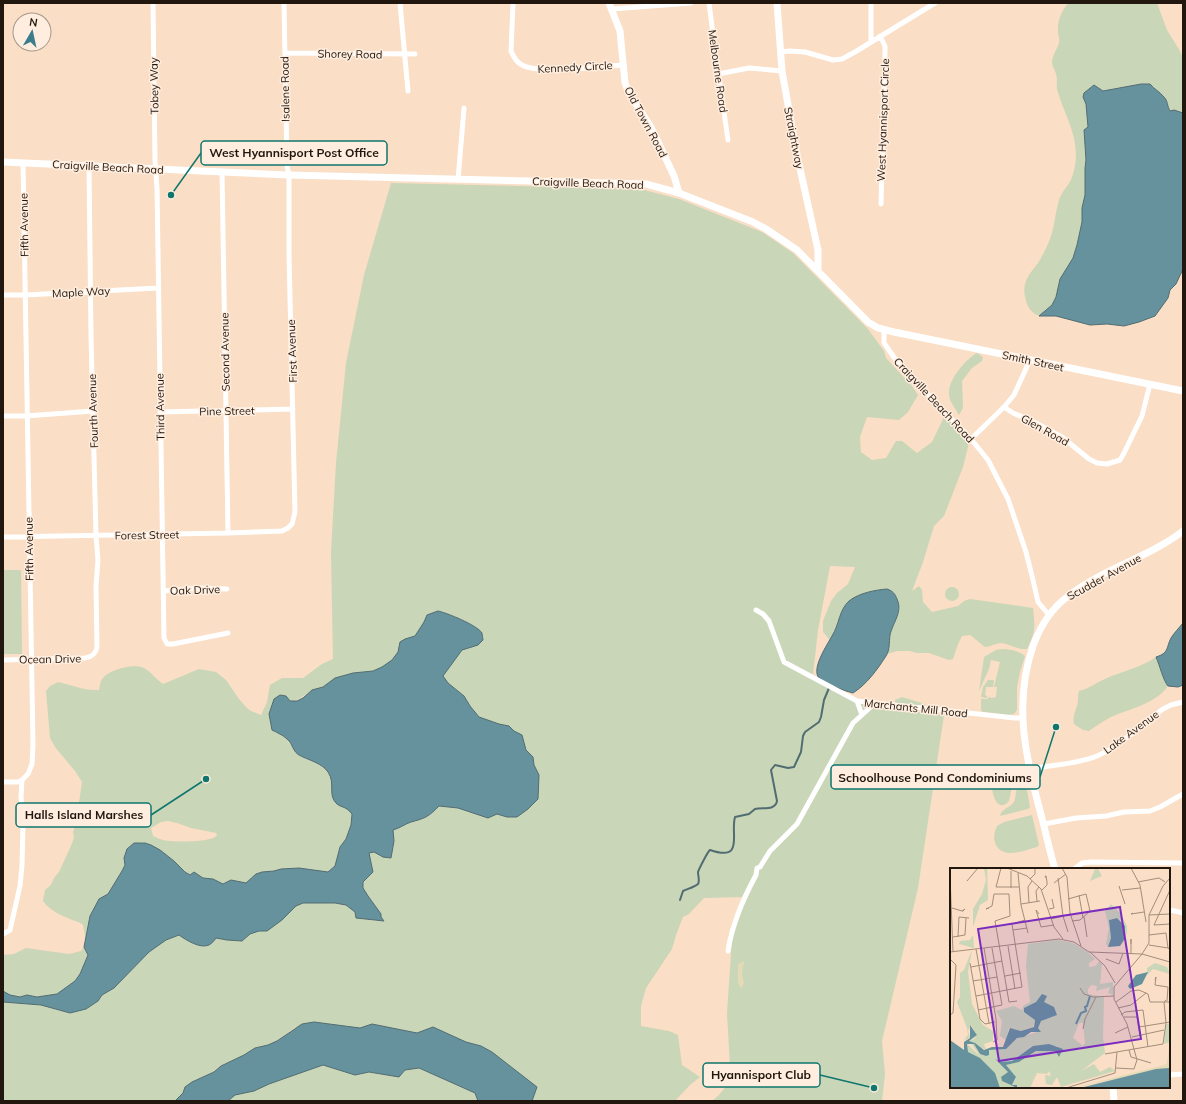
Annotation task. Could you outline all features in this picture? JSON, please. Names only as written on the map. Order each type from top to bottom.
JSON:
[{"type":"main road","name":"Straightway","points":[[777,3],[782,71],[797,155],[816,243],[818,271]]},
{"type":"main road","name":"Old Town Road","points":[[610,6],[620,30],[625,83],[629,93],[652,129],[674,176],[679,193]]},
{"type":"main road","name":"Craigville Beach Road","points":[[3,162],[289,175],[646,184],[679,193],[740,216],[766,229],[797,250],[864,319],[884,330]]},
{"type":"main road","name":"Smith Street","points":[[884,330],[1183,391]]},
{"type":"main road","name":"Scudder Avenue","points":[[1055,868],[1030,769],[1022,718],[1023,689],[1030,655],[1038,633],[1049,615],[1072,593],[1126,563],[1154,550],[1183,531]]},
{"type":"main road","points":[[1113,1088],[1114,1101]]},
{"type":"street","name":"Tobey Way","points":[[153,3],[154,161],[156,169]]},
{"type":"street","name":"Isalene Road","points":[[284,3],[287,166],[289,175]]},
{"type":"street","points":[[400,3],[408,92]]},
{"type":"street","name":"Kennedy Circle","points":[[513,3],[511,50],[512,56],[520,65],[531,69],[545,70],[624,65]]},
{"type":"street","points":[[610,6],[691,3]]},
{"type":"street","name":"Melbourne Road","points":[[709,3],[728,140]]},
{"type":"street","points":[[871,3],[871,41]]},
{"type":"street","points":[[780,52],[797,51],[838,60],[855,52],[935,3]]},
{"type":"street","name":"West Hyannisport Circle","points":[[880,36],[885,46],[881,204]]},
{"type":"street","name":"Shorey Road","points":[[285,53],[415,54]]},
{"type":"street","points":[[718,74],[749,68],[782,71]]},
{"type":"street","points":[[458,180],[464,108]]},
{"type":"street","name":"Fifth Avenue","points":[[3,934],[9,930],[20,886],[23,825],[21,797],[22,780],[30,770],[32,757],[23,163]]},
{"type":"street","name":"Fourth Avenue","points":[[89,166],[90,291],[96,536],[98,560],[96,586],[98,642],[97,651],[95,654]]},
{"type":"street","name":"Third Avenue","points":[[156,169],[164,638],[167,644],[176,644],[228,633]]},
{"type":"street","name":"Second Avenue","points":[[222,172],[228,533]]},
{"type":"street","name":"First Avenue","points":[[289,175],[289,255],[295,512],[294,519],[290,526]]},
{"type":"street","name":"Maple Way","points":[[3,295],[158,288]]},
{"type":"street","name":"Craigville Beach Road","points":[[884,330],[884,343],[898,363],[971,439],[988,460],[1003,488],[1026,552],[1036,599],[1049,615]]},
{"type":"street","points":[[971,439],[1004,407],[1014,395],[1030,360]]},
{"type":"street","name":"Glen Road","points":[[1004,407],[1013,413],[1036,422],[1062,437],[1096,463],[1107,464],[1120,460],[1124,453],[1142,416],[1150,384]]},
{"type":"street","name":"Pine Street","points":[[160,412],[293,409]]},
{"type":"street","points":[[3,416],[26,416],[93,411]]},
{"type":"street","name":"Forest Street","points":[[3,537],[163,535],[282,531],[290,526]]},
{"type":"street","name":"Oak Drive","points":[[164,591],[200,588],[227,589]]},
{"type":"street","name":"Marchants Mill Road","points":[[756,610],[763,614],[769,621],[784,662],[856,701],[1022,718]]},
{"type":"street","name":"Ocean Drive","points":[[3,660],[85,658],[91,657],[95,654]]},
{"type":"street","points":[[856,701],[862,715]]},
{"type":"street","name":"Lake Avenue","points":[[1030,769],[1096,757],[1121,742],[1163,709],[1183,702]]},
{"type":"street","points":[[728,951],[731,931],[756,875],[757,868],[760,868],[770,852],[797,824],[852,723],[874,704]]},
{"type":"street","points":[[3,782],[18,782],[22,780]]},
{"type":"street","points":[[1044,824],[1076,818],[1106,816],[1124,812],[1150,811],[1172,802],[1183,794]]},
{"type":"street","points":[[23,825],[67,824]]},
{"type":"street","points":[[1075,868],[1082,863],[1091,862],[1183,863]]},
{"type":"street","points":[[1170,910],[1183,913]]},
{"type":"street","points":[[1170,1074],[1183,1074]]},
{"type":"green space","points":[[1068,3],[1157,3],[1167,30],[1183,58],[1183,113],[1174,110],[1170,111],[1164,96],[1154,89],[1141,84],[1103,91],[1095,85],[1086,91],[1083,97],[1086,104],[1088,127],[1084,130],[1086,160],[1085,195],[1082,208],[1082,222],[1073,258],[1060,279],[1056,297],[1052,305],[1039,316],[1032,312],[1027,304],[1024,289],[1025,284],[1028,276],[1040,260],[1049,242],[1059,200],[1072,178],[1076,162],[1076,151],[1072,130],[1060,100],[1057,89],[1057,76],[1052,63],[1059,43],[1059,20]]},
{"type":"green space","points":[[391,183],[640,189],[679,199],[762,232],[793,253],[868,329],[884,351],[886,358],[912,386],[918,395],[908,412],[899,420],[867,417],[860,437],[861,452],[872,460],[886,458],[896,441],[902,441],[917,453],[932,442],[944,417],[951,420],[969,441],[963,467],[944,516],[934,526],[912,591],[919,586],[922,590],[923,602],[932,612],[958,606],[964,601],[970,599],[1033,608],[1034,629],[1027,649],[1020,649],[1001,643],[985,647],[970,635],[962,636],[953,659],[949,660],[929,653],[917,653],[910,651],[897,651],[887,654],[890,635],[899,608],[896,597],[891,591],[844,607],[830,640],[823,632],[823,621],[831,601],[837,593],[848,584],[855,567],[830,566],[818,630],[813,674],[828,685],[855,698],[872,702],[885,708],[944,715],[918,888],[882,1041],[885,1074],[882,1101],[712,1101],[726,1086],[730,1066],[727,1013],[733,925],[743,897],[704,898],[689,914],[683,917],[672,949],[646,988],[641,1006],[641,1026],[669,1031],[678,1035],[682,1065],[700,1077],[675,1101],[532,1101],[537,1088],[504,1061],[494,1055],[417,1033],[372,1024],[360,1028],[314,1022],[294,1028],[277,1041],[255,1048],[221,1066],[214,1072],[185,1087],[183,1093],[175,1101],[3,1101],[3,1002],[41,1005],[61,1011],[73,1012],[86,1009],[98,1001],[102,995],[114,988],[149,952],[166,940],[179,935],[186,940],[202,944],[210,944],[216,938],[242,941],[250,934],[259,931],[267,931],[282,920],[296,906],[303,903],[335,903],[346,905],[355,912],[356,918],[378,921],[361,885],[369,853],[374,852],[387,833],[431,805],[538,774],[534,765],[479,717],[468,703],[450,690],[443,676],[462,650],[465,649],[401,655],[383,668],[312,690],[299,699],[290,702],[272,730],[288,740],[297,754],[310,759],[324,768],[333,783],[337,805],[347,808],[352,814],[351,825],[346,839],[340,847],[335,866],[328,872],[299,868],[281,869],[256,874],[246,883],[231,880],[223,884],[213,879],[203,878],[198,874],[190,875],[185,873],[174,861],[160,850],[141,842],[124,858],[125,865],[108,894],[96,904],[90,916],[86,941],[83,925],[53,911],[43,901],[45,890],[51,885],[59,872],[74,838],[73,832],[76,823],[82,782],[55,747],[50,738],[46,691],[50,686],[58,682],[83,689],[99,690],[101,681],[106,675],[122,668],[134,666],[144,668],[149,671],[163,684],[199,669],[216,672],[226,680],[247,708],[261,715],[267,702],[270,685],[282,678],[303,678],[322,664],[333,659],[331,552],[336,463],[346,363],[364,275]],"holes":[[[168,821],[191,828],[216,833],[217,835],[210,839],[189,841],[166,841],[153,836],[151,828],[161,822]]]},
{"type":"green space","points":[[977,353],[983,357],[982,361],[972,368],[962,381],[963,408],[959,415],[952,404],[949,395],[950,386],[959,369]]},
{"type":"green space","points":[[3,570],[21,570],[22,654],[3,654]]},
{"type":"green space","points":[[949,587],[955,587],[959,591],[959,597],[955,601],[949,601],[945,597],[945,591]]},
{"type":"green space","points":[[1008,649],[1025,656],[1017,687],[1017,710],[1014,714],[1008,715],[983,712],[981,710],[981,699],[996,697],[997,687],[994,687],[1000,662],[991,660],[989,669],[979,691],[984,657],[996,650]]},
{"type":"green space","points":[[1156,657],[1168,686],[1156,698],[1108,719],[1089,731],[1083,730],[1074,724],[1079,691],[1107,678],[1145,664]]},
{"type":"green space","points":[[988,680],[994,680],[993,687],[986,687],[985,695],[987,698],[981,697],[983,687]]},
{"type":"green space","points":[[902,697],[926,705],[925,707],[895,703],[895,700]]},
{"type":"green space","points":[[998,775],[1005,777],[1014,786],[1011,791],[1009,801],[1004,805],[997,803],[992,788],[993,778]]},
{"type":"green space","points":[[1019,786],[1022,786],[1027,790],[1030,807],[1028,809],[1000,816],[1002,811],[1014,802]]},
{"type":"green space","points":[[1032,815],[1039,845],[1037,847],[1015,853],[1000,850],[995,843],[994,838],[997,826],[1004,822]]},
{"type":"green space","points":[[84,947],[88,955],[80,974],[75,981],[57,994],[37,997],[27,995],[20,997],[10,995],[3,991],[3,955],[14,954],[26,948],[69,954],[81,951]]},
{"type":"green space","points":[[323,1065],[355,1075],[369,1072],[399,1077],[405,1070],[418,1068],[475,1093],[478,1101],[228,1101],[235,1095],[254,1091],[269,1084]]},
{"type":"sand","points":[[744,961],[742,974],[744,983],[742,988],[738,981],[738,964]]},
{"type":"water","points":[[1141,84],[1150,84],[1161,94],[1166,100],[1170,111],[1174,110],[1183,113],[1183,269],[1176,284],[1170,290],[1168,298],[1155,316],[1139,322],[1124,326],[1107,324],[1090,325],[1056,316],[1039,316],[1052,305],[1056,297],[1060,279],[1073,258],[1082,222],[1082,208],[1085,195],[1086,160],[1084,130],[1088,127],[1086,104],[1083,97],[1084,93],[1094,85],[1103,91]]},
{"type":"water","points":[[887,589],[895,596],[899,604],[899,608],[891,630],[886,656],[867,681],[853,693],[826,683],[819,678],[817,674],[818,663],[834,632],[843,609],[853,598],[872,591]]},
{"type":"water","points":[[438,611],[474,626],[482,633],[483,640],[478,645],[462,650],[443,676],[448,683],[464,696],[479,717],[509,726],[514,731],[522,735],[526,750],[533,757],[534,765],[539,775],[538,799],[528,809],[517,817],[507,817],[497,814],[488,818],[458,808],[439,806],[426,817],[393,830],[394,841],[391,858],[383,857],[374,852],[369,853],[373,872],[363,882],[363,888],[381,914],[384,921],[356,918],[355,912],[346,905],[335,903],[303,903],[296,906],[282,920],[267,931],[259,931],[250,934],[242,941],[216,938],[209,945],[202,946],[179,935],[166,940],[149,952],[114,988],[102,995],[98,1001],[86,1009],[70,1013],[41,1005],[3,1002],[3,991],[10,995],[20,997],[27,995],[37,997],[57,994],[75,981],[80,974],[88,955],[84,947],[90,916],[99,899],[108,894],[122,871],[125,865],[124,858],[127,849],[134,843],[145,843],[160,850],[190,875],[194,872],[203,878],[213,879],[223,884],[231,880],[246,883],[256,874],[262,872],[299,868],[328,872],[335,866],[340,847],[346,839],[351,825],[352,814],[334,801],[328,772],[319,764],[297,754],[288,740],[272,730],[269,714],[274,699],[280,695],[286,696],[290,701],[297,701],[312,690],[323,687],[335,678],[353,673],[373,671],[382,667],[392,660],[398,652],[400,642],[415,636],[427,615]]},
{"type":"water","points":[[1183,623],[1183,685],[1178,687],[1168,686],[1156,657],[1165,652],[1171,638]]},
{"type":"water","points":[[314,1022],[360,1028],[372,1024],[417,1033],[433,1027],[466,1042],[481,1046],[492,1052],[537,1087],[532,1101],[478,1101],[475,1093],[419,1068],[405,1070],[399,1077],[369,1072],[355,1075],[323,1065],[269,1084],[254,1091],[235,1095],[228,1101],[175,1101],[183,1093],[185,1087],[192,1082],[214,1072],[221,1066],[255,1048],[277,1041],[302,1024]]},
{"type":"waterway","points":[[680,900],[683,891],[699,883],[698,872],[710,850],[721,853],[728,852],[732,849],[734,844],[735,817],[749,814],[755,809],[768,808],[776,804],[777,801],[771,770],[775,765],[788,768],[794,767],[801,752],[805,732],[819,722],[824,700],[829,688]]},
{"type":"place","name":"West Hyannisport Post Office","points":[[171,195]]},
{"type":"place","name":"Schoolhouse Pond Condominiums","points":[[1056,727]]},
{"type":"place","name":"Halls Island Marshes","points":[[206,779]]},
{"type":"place","name":"Hyannisport Club","points":[[874,1088]]}]
